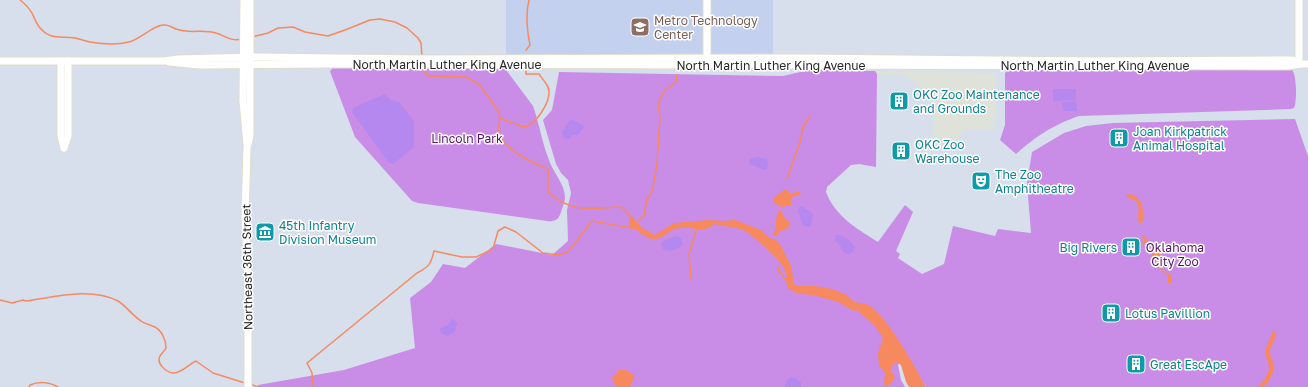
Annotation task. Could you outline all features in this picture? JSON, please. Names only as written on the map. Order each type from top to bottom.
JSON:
[{"type":"main road","name":"Northeast 36th Street","points":[[244,0],[250,122],[245,224],[248,275],[248,387]]},
{"type":"main road","name":"Northeast 36th Street","points":[[247,61],[250,0]]},
{"type":"main road","points":[[707,0],[707,62]]},
{"type":"main road","points":[[1299,0],[1299,64]]},
{"type":"main road","name":"North Martin Luther King Avenue","points":[[164,61],[178,64],[208,65],[296,58],[707,62]]},
{"type":"main road","name":"North Martin Luther King Avenue","points":[[0,61],[164,61],[178,59],[316,64],[707,62],[810,58],[1100,61],[1293,60],[1299,64],[1308,64]]},
{"type":"main road","points":[[64,61],[68,136],[64,148],[61,136],[64,61]]},
{"type":"shaded area","name":"Metro Technology Center","points":[[506,0],[773,0],[773,56],[506,54]]},
{"type":"shaded area","points":[[878,71],[996,73],[996,121],[993,121],[993,129],[965,129],[953,144],[941,148],[934,140],[934,97],[905,75],[878,75]]},
{"type":"shaded area","points":[[1053,89],[1076,89],[1076,100],[1053,101]]},
{"type":"shaded area","points":[[384,94],[391,100],[399,102],[414,121],[414,147],[393,164],[389,163],[352,112],[353,108]]},
{"type":"shaded area","points":[[1076,101],[1077,111],[1063,111],[1062,102]]},
{"type":"shaded area","points":[[570,120],[583,125],[584,127],[578,135],[572,135],[569,139],[564,138],[562,132]]},
{"type":"shaded area","points":[[759,157],[767,159],[768,166],[765,170],[749,164],[749,160]]},
{"type":"shaded area","points":[[785,189],[791,194],[798,191],[801,193],[800,195],[792,197],[791,205],[781,207],[773,202],[774,198]]},
{"type":"shaded area","points":[[1127,194],[1135,195],[1142,204],[1144,219],[1140,224],[1138,219],[1138,204],[1133,199],[1127,198]]},
{"type":"shaded area","points":[[802,206],[813,214],[811,225],[808,227],[803,225],[798,211],[799,207]]},
{"type":"shaded area","points":[[779,210],[782,211],[783,216],[789,221],[790,224],[788,228],[781,231],[776,236],[773,236],[776,227],[776,219]]},
{"type":"shaded area","points":[[631,215],[642,228],[655,235],[674,223],[708,220],[735,220],[761,230],[780,244],[791,266],[794,284],[798,286],[815,286],[832,289],[847,295],[853,301],[862,304],[864,303],[881,316],[890,327],[926,387],[909,387],[901,365],[897,362],[892,366],[891,372],[895,376],[893,380],[890,384],[884,386],[885,373],[879,366],[878,354],[883,338],[875,326],[857,310],[854,311],[838,302],[817,296],[797,293],[788,288],[786,281],[777,270],[778,266],[784,277],[787,277],[784,268],[764,246],[747,232],[741,229],[714,224],[707,229],[678,228],[670,231],[662,237],[651,239],[630,227],[629,224]]},
{"type":"shaded area","points":[[836,235],[847,238],[852,242],[855,247],[853,252],[848,254],[843,252],[840,245],[835,240]]},
{"type":"shaded area","points":[[1140,235],[1144,236],[1158,251],[1161,248],[1162,252],[1159,259],[1160,268],[1171,275],[1172,283],[1168,283],[1168,275],[1157,267],[1156,261],[1152,258],[1153,248],[1149,242],[1146,242],[1143,245],[1142,243],[1144,239]]},
{"type":"shaded area","points":[[676,236],[680,237],[682,241],[682,244],[678,249],[670,251],[663,249],[661,246],[662,241]]},
{"type":"shaded area","points":[[452,319],[457,323],[455,332],[448,336],[443,334],[440,328],[448,325]]},
{"type":"shaded area","points":[[619,370],[626,370],[634,375],[630,387],[616,387],[612,378]]},
{"type":"shaded area","points":[[791,377],[795,378],[801,383],[801,387],[785,387],[787,380]]},
{"type":"green space","name":"Lincoln Park","points":[[334,67],[504,67],[533,106],[551,165],[563,188],[565,199],[558,219],[554,221],[547,221],[412,201],[355,137],[330,71]]},
{"type":"green space","name":"Oklahoma City Zoo","points":[[809,70],[875,71],[877,74],[876,167],[859,164],[851,165],[827,187],[826,192],[830,201],[841,215],[855,227],[878,242],[905,205],[913,212],[896,251],[900,254],[898,258],[922,274],[944,264],[953,226],[995,236],[998,229],[1031,233],[1027,184],[1032,152],[1064,133],[1086,126],[1113,123],[1295,119],[1308,156],[1308,387],[926,387],[906,355],[898,365],[901,380],[905,387],[258,387],[258,385],[344,370],[415,348],[410,298],[431,282],[443,264],[465,268],[496,244],[552,255],[568,241],[567,210],[571,193],[568,180],[561,173],[556,164],[543,120],[552,110],[559,72],[783,76]]},
{"type":"green space","points":[[1008,70],[1292,70],[1296,83],[1296,100],[1294,108],[1291,109],[1079,116],[1060,123],[1045,132],[1031,141],[1016,154],[1000,140],[1005,125],[1005,73]]},
{"type":"waterway","points":[[20,0],[31,11],[41,29],[49,35],[56,37],[75,38],[99,43],[120,44],[134,40],[161,25],[168,25],[176,29],[186,31],[207,31],[232,39],[242,39]]},
{"type":"waterway","points":[[526,50],[530,45],[527,22],[529,0]]},
{"type":"waterway","points":[[252,37],[268,33],[278,28],[293,27],[305,32],[328,36],[370,20],[380,19],[395,22],[407,28],[418,38],[421,43],[422,57]]},
{"type":"waterway","points":[[423,67],[423,70],[429,76],[466,77],[479,84],[499,112],[499,131],[501,138],[519,154],[548,169],[548,192],[557,199],[574,207],[621,207],[632,218]]},
{"type":"waterway","points":[[500,118],[518,124],[521,127],[526,126],[531,124],[538,117],[547,102],[549,93],[547,85],[539,74],[526,74],[526,69]]},
{"type":"waterway","points":[[636,223],[644,216],[647,199],[651,194],[653,187],[657,164],[660,117],[658,104],[664,91],[676,82],[677,75]]},
{"type":"waterway","points":[[787,179],[800,142],[803,127],[810,116]]},
{"type":"waterway","points":[[313,387],[312,373],[307,363],[417,273],[427,267],[432,259],[434,251],[462,257],[476,257],[493,249],[498,231],[505,227],[516,232],[543,253],[559,255],[569,251],[592,221],[638,229]]},
{"type":"waterway","points":[[691,279],[689,254],[697,228]]},
{"type":"waterway","points":[[0,300],[12,303],[23,300],[26,301],[72,294],[107,297],[118,301],[138,319],[155,327],[162,333],[166,348],[160,356],[159,362],[162,367],[171,373],[177,373],[196,361],[213,373],[245,383]]},
{"type":"waterway","points":[[1261,387],[1267,380],[1271,371],[1271,364],[1267,352],[1274,334]]},
{"type":"waterway","points":[[29,387],[30,385],[41,383],[52,384],[58,387]]},
{"type":"waterway","points":[[250,384],[258,387]]},
{"type":"place","name":"Metro Technology Center","points":[[640,27]]},
{"type":"place","name":"OKC Zoo Maintenance and Grounds","points":[[899,101]]},
{"type":"place","name":"Joan Kirkpatrick Animal Hospital","points":[[1119,138]]},
{"type":"place","name":"OKC Zoo Warehouse","points":[[901,151]]},
{"type":"place","name":"The Zoo Amphitheatre","points":[[981,181]]},
{"type":"place","name":"45th Infantry Division Museum","points":[[265,232]]},
{"type":"place","name":"Big Rivers","points":[[1131,247]]},
{"type":"place","name":"Lotus Pavillion","points":[[1111,313]]},
{"type":"place","name":"Great EscApe","points":[[1136,364]]}]
